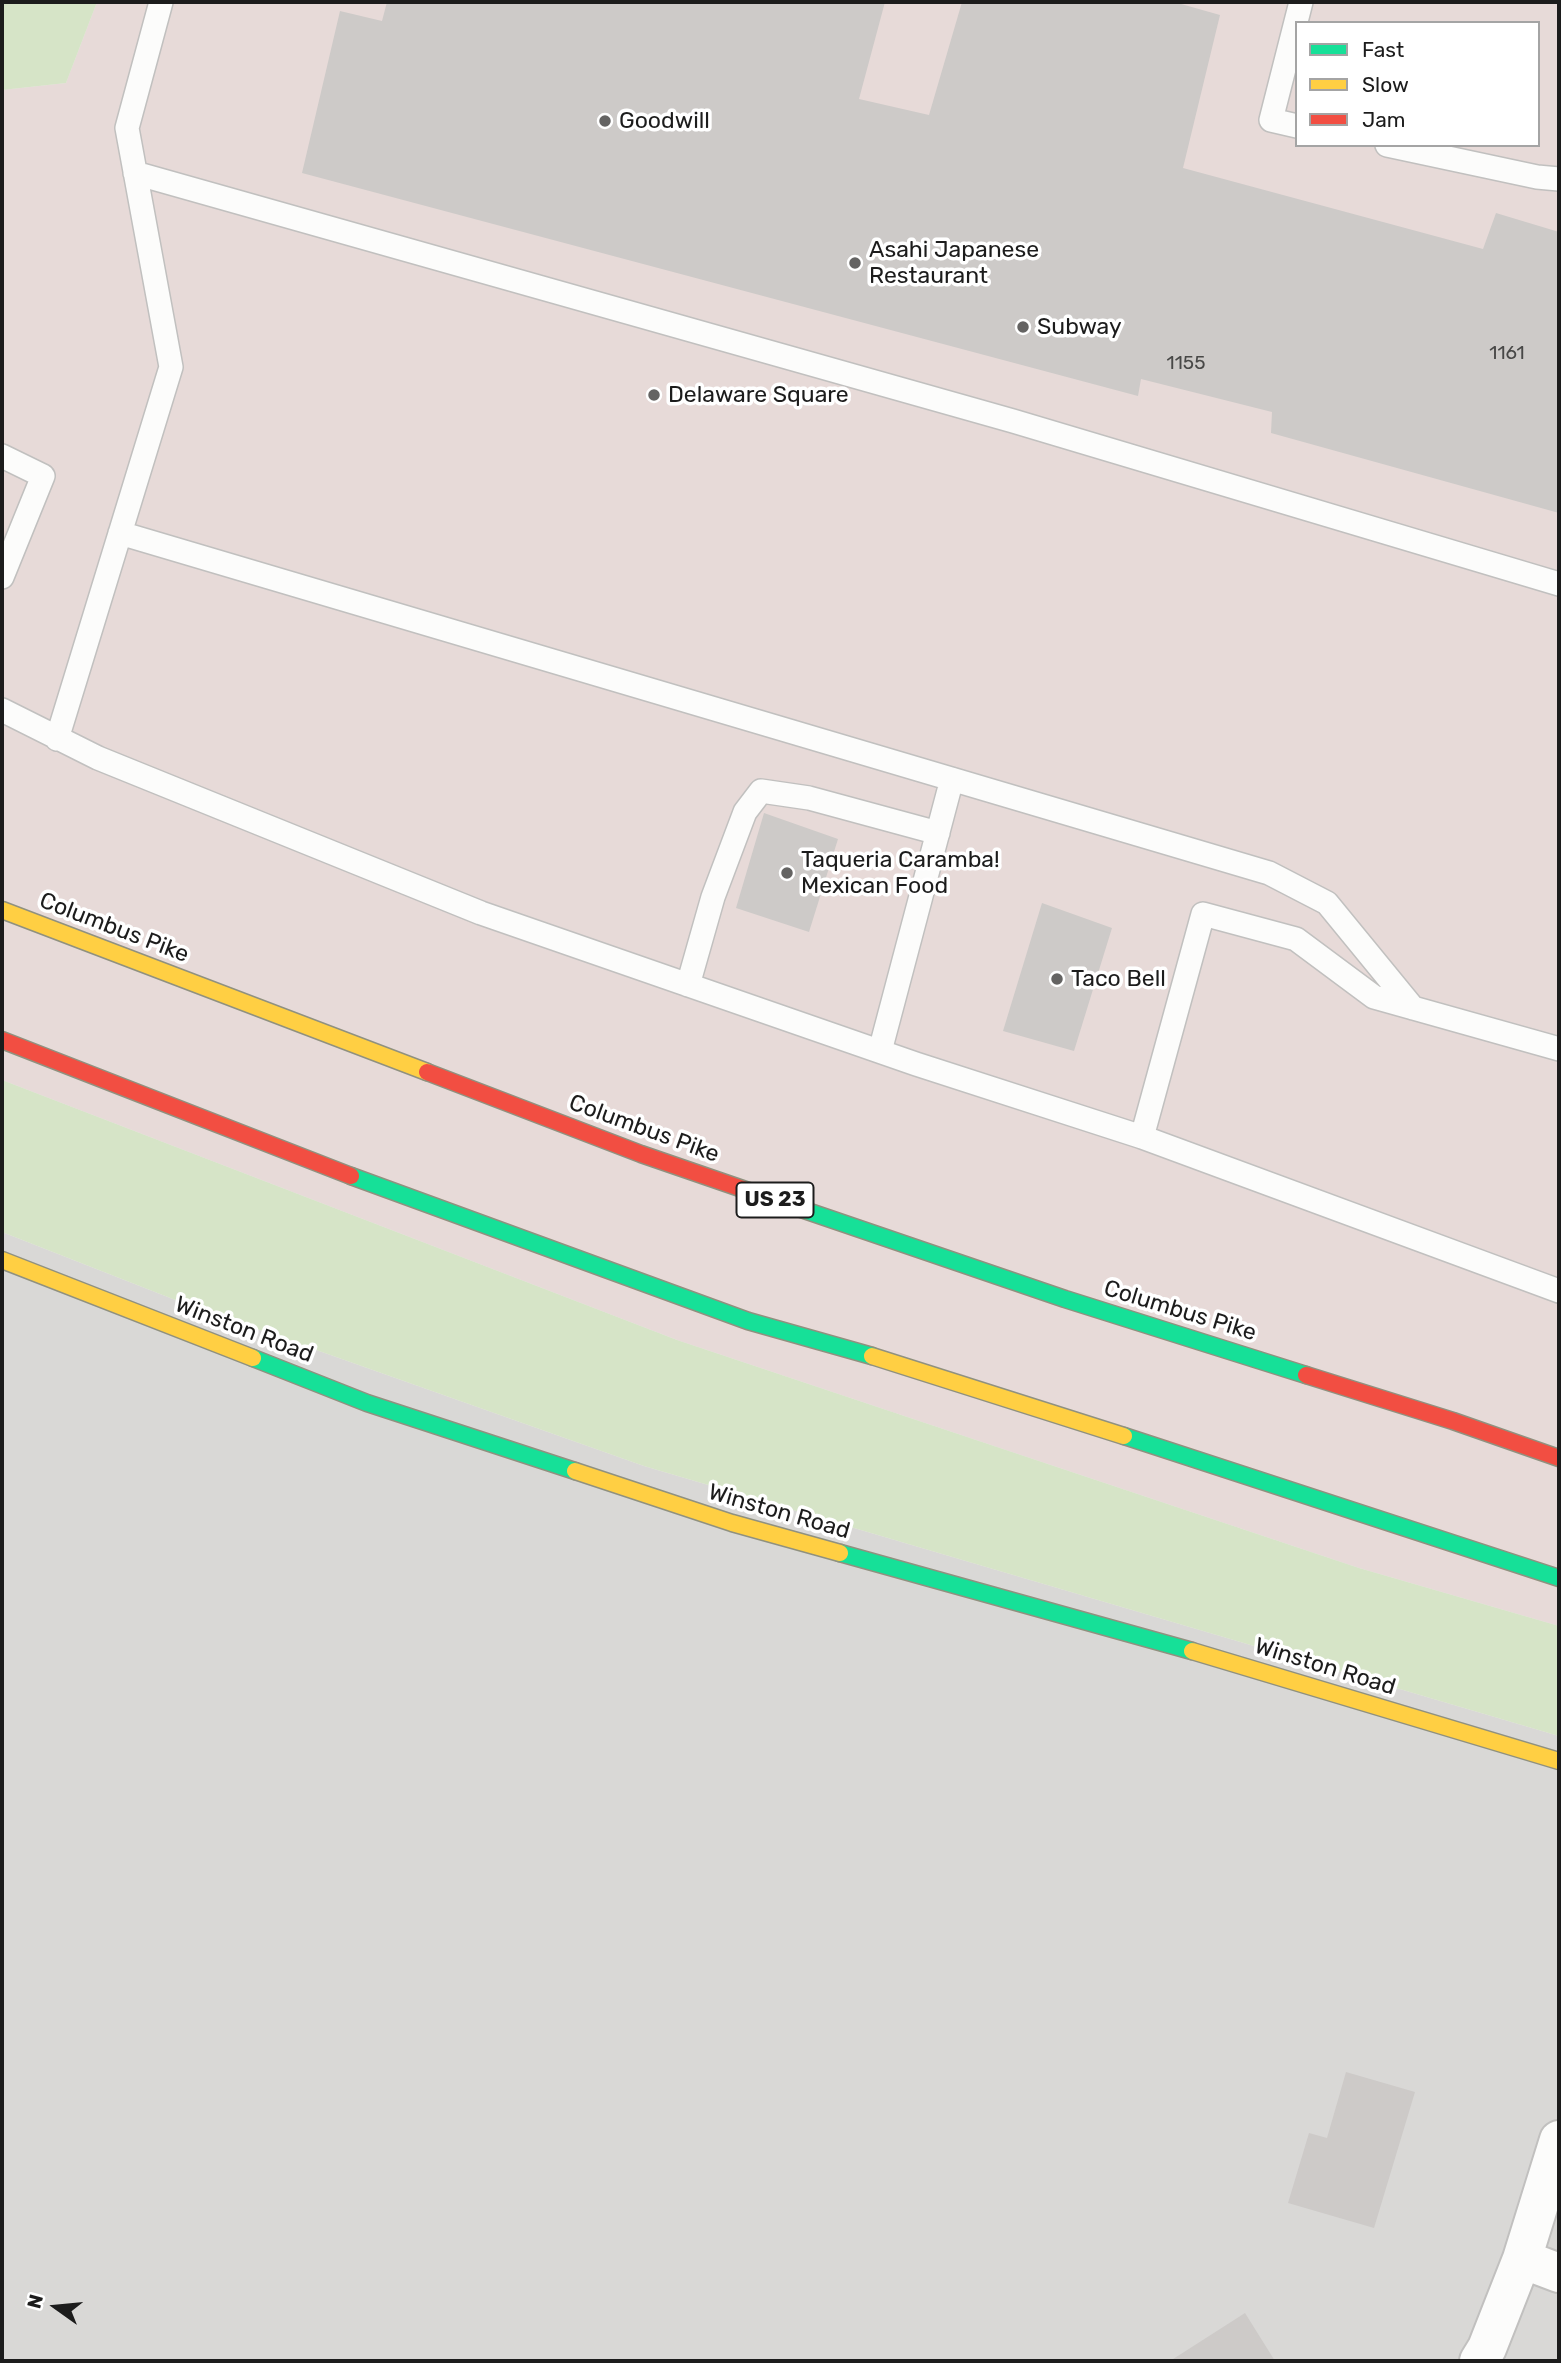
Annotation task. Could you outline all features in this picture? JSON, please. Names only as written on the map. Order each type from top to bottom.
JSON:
[{"type":"main road","name":"Columbus Pike","points":[[2,910],[641,1154],[1065,1299],[1440,1417],[1559,1458]]},
{"type":"main road","points":[[2,1040],[416,1201],[748,1321],[896,1363],[1559,1578]]},
{"type":"main road","name":"Winston Road","points":[[2,1260],[367,1403],[732,1523],[1216,1658],[1559,1761]]},
{"type":"street","points":[[1479,2361],[1487,2348],[1522,2259],[1550,2205],[1559,2140]]},
{"type":"street","points":[[1522,2259],[1559,2273]]},
{"type":"lane","points":[[57,739],[171,367],[127,128],[161,2]]},
{"type":"lane","points":[[1296,21],[1301,2]]},
{"type":"lane","points":[[1295,26],[1271,120],[1295,126]]},
{"type":"lane","points":[[1396,147],[1537,177],[1559,179]]},
{"type":"lane","points":[[135,173],[1013,421],[1559,584]]},
{"type":"lane","points":[[2,456],[43,477],[2,577]]},
{"type":"lane","points":[[120,533],[1269,873],[1327,903],[1413,1008]]},
{"type":"lane","points":[[2,710],[98,758],[481,914],[880,1051],[1142,1137],[1559,1291]]},
{"type":"lane","points":[[880,1051],[952,779]]},
{"type":"lane","points":[[688,985],[713,897],[745,811],[761,791],[809,798],[938,833]]},
{"type":"lane","points":[[1142,1137],[1203,914],[1296,939],[1374,997],[1559,1049]]},
{"type":"shaded area","points":[[97,2],[1559,2],[1559,1626],[1359,1568],[677,1340],[2,1080],[2,90],[66,83]]},
{"type":"shaded area","points":[[2,1232],[178,1301],[644,1466],[1559,1736],[1559,2361],[2,2361]]},
{"type":"green space","points":[[2,2],[97,2],[66,83],[2,90]]},
{"type":"green space","points":[[2,1080],[677,1340],[1359,1568],[1559,1626],[1559,1736],[644,1466],[178,1301],[2,1232]]},
{"type":"building","points":[[387,2],[885,2],[859,99],[929,115],[962,2],[1174,2],[1220,15],[1183,168],[1483,249],[1496,213],[1559,232],[1559,513],[1271,433],[1272,412],[1141,379],[1138,396],[302,173],[340,11],[382,21]]},
{"type":"building","name":"Taqueria Caramba! Mexican Food","points":[[764,813],[838,839],[809,932],[736,908]]},
{"type":"building","name":"Taco Bell","points":[[1042,903],[1112,928],[1074,1051],[1003,1031]]},
{"type":"building","points":[[1346,2072],[1415,2092],[1374,2228],[1288,2203],[1309,2133],[1327,2138]]},
{"type":"building","points":[[1245,2313],[1275,2361],[1170,2361]]},
{"type":"traffic: fast","points":[[351,1176],[748,1321],[872,1356]]},
{"type":"traffic: fast","points":[[766,1197],[1065,1299],[1306,1375]]},
{"type":"traffic: fast","points":[[253,1358],[367,1403],[575,1471]]},
{"type":"traffic: fast","points":[[1124,1436],[1559,1578]]},
{"type":"traffic: fast","points":[[840,1553],[1192,1651]]},
{"type":"traffic: slow","points":[[2,910],[427,1072]]},
{"type":"traffic: slow","points":[[2,1260],[253,1358]]},
{"type":"traffic: slow","points":[[872,1356],[1124,1436]]},
{"type":"traffic: slow","points":[[575,1471],[732,1523],[840,1553]]},
{"type":"traffic: slow","points":[[1192,1651],[1559,1761]]},
{"type":"traffic: jam","points":[[2,1040],[351,1176]]},
{"type":"traffic: jam","points":[[427,1072],[641,1154],[766,1197]]},
{"type":"traffic: jam","points":[[1306,1375],[1453,1421],[1559,1458]]},
{"type":"place","name":"Goodwill","points":[[605,121]]},
{"type":"place","name":"Asahi Japanese Restaurant","points":[[855,263]]},
{"type":"place","name":"Subway","points":[[1023,327]]},
{"type":"place","name":"Delaware Square","points":[[654,395]]},
{"type":"place","name":"Taqueria Caramba! Mexican Food","points":[[787,873]]},
{"type":"place","name":"Taco Bell","points":[[1057,979]]}]
